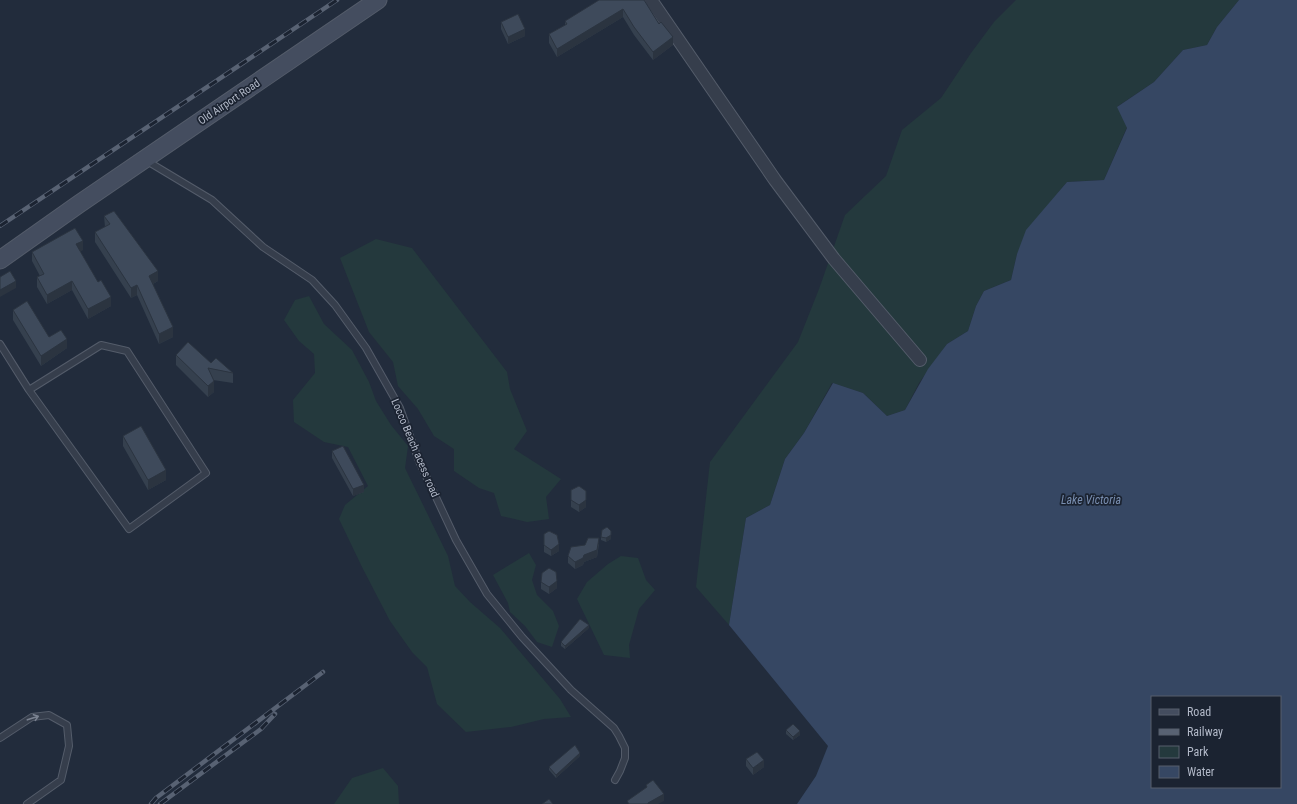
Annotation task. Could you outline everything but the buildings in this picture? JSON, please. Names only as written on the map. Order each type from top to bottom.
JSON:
[{"type":"main road","name":"Old Airport Road","points":[[0,260],[79,204],[146,160],[378,0]]},
{"type":"street","points":[[651,0],[775,180],[829,253],[920,360]]},
{"type":"lane","name":"Locco Beach acess road","points":[[146,160],[212,200],[263,247],[312,280],[335,305],[366,348],[400,408],[419,461],[456,540],[487,594],[522,638],[572,690],[614,728],[619,736],[625,748],[625,758],[615,780]]},
{"type":"lane","points":[[0,344],[29,390],[129,529],[206,473],[127,351],[101,345],[29,390]]},
{"type":"lane","points":[[0,738],[32,717],[49,715],[67,725],[69,746],[61,780],[27,804]]},
{"type":"green space","points":[[1016,0],[1239,0],[1217,27],[1207,45],[1183,50],[1154,82],[1118,106],[1127,127],[1104,180],[1067,182],[1048,205],[1017,254],[1011,280],[984,291],[976,306],[968,331],[947,344],[919,383],[905,410],[887,416],[863,393],[832,383],[804,433],[785,459],[770,505],[746,518],[729,625],[696,587],[710,462],[798,342],[819,289],[845,215],[886,176],[902,130],[941,98],[994,22]]},
{"type":"green space","points":[[376,239],[412,248],[507,372],[510,389],[527,431],[514,449],[561,479],[546,497],[549,519],[527,522],[501,516],[494,493],[479,488],[454,471],[454,449],[434,436],[418,409],[398,386],[393,362],[369,332],[340,258]]},
{"type":"green space","points":[[309,296],[324,324],[352,350],[369,382],[376,401],[391,425],[408,446],[405,468],[448,556],[455,586],[470,602],[500,628],[560,699],[571,717],[544,719],[511,727],[466,732],[437,704],[427,667],[412,652],[390,621],[339,519],[345,505],[368,486],[348,447],[324,442],[294,422],[293,400],[315,373],[314,354],[299,341],[284,320],[295,300]]},
{"type":"green space","points":[[529,553],[536,565],[532,580],[537,595],[553,611],[559,626],[552,647],[537,642],[525,626],[510,612],[508,603],[493,575]]},
{"type":"green space","points":[[621,556],[638,558],[646,580],[655,590],[639,609],[629,645],[630,658],[604,655],[577,599],[587,582],[608,564]]},
{"type":"green space","points":[[383,768],[398,786],[399,804],[334,804],[352,778]]},
{"type":"water","name":"Lake Victoria","points":[[1239,0],[1297,0],[1297,804],[797,804],[816,776],[828,746],[729,625],[746,518],[770,505],[785,459],[804,433],[833,383],[863,393],[887,416],[905,410],[928,369],[947,344],[968,331],[976,306],[984,291],[1011,280],[1017,254],[1026,230],[1067,182],[1104,180],[1127,128],[1117,107],[1154,82],[1183,50],[1207,45],[1217,27]]},
{"type":"railway","points":[[0,226],[337,0]]},
{"type":"railway","points":[[151,804],[156,798],[323,672]]},
{"type":"railway","points":[[160,804],[261,729],[275,714]]}]
